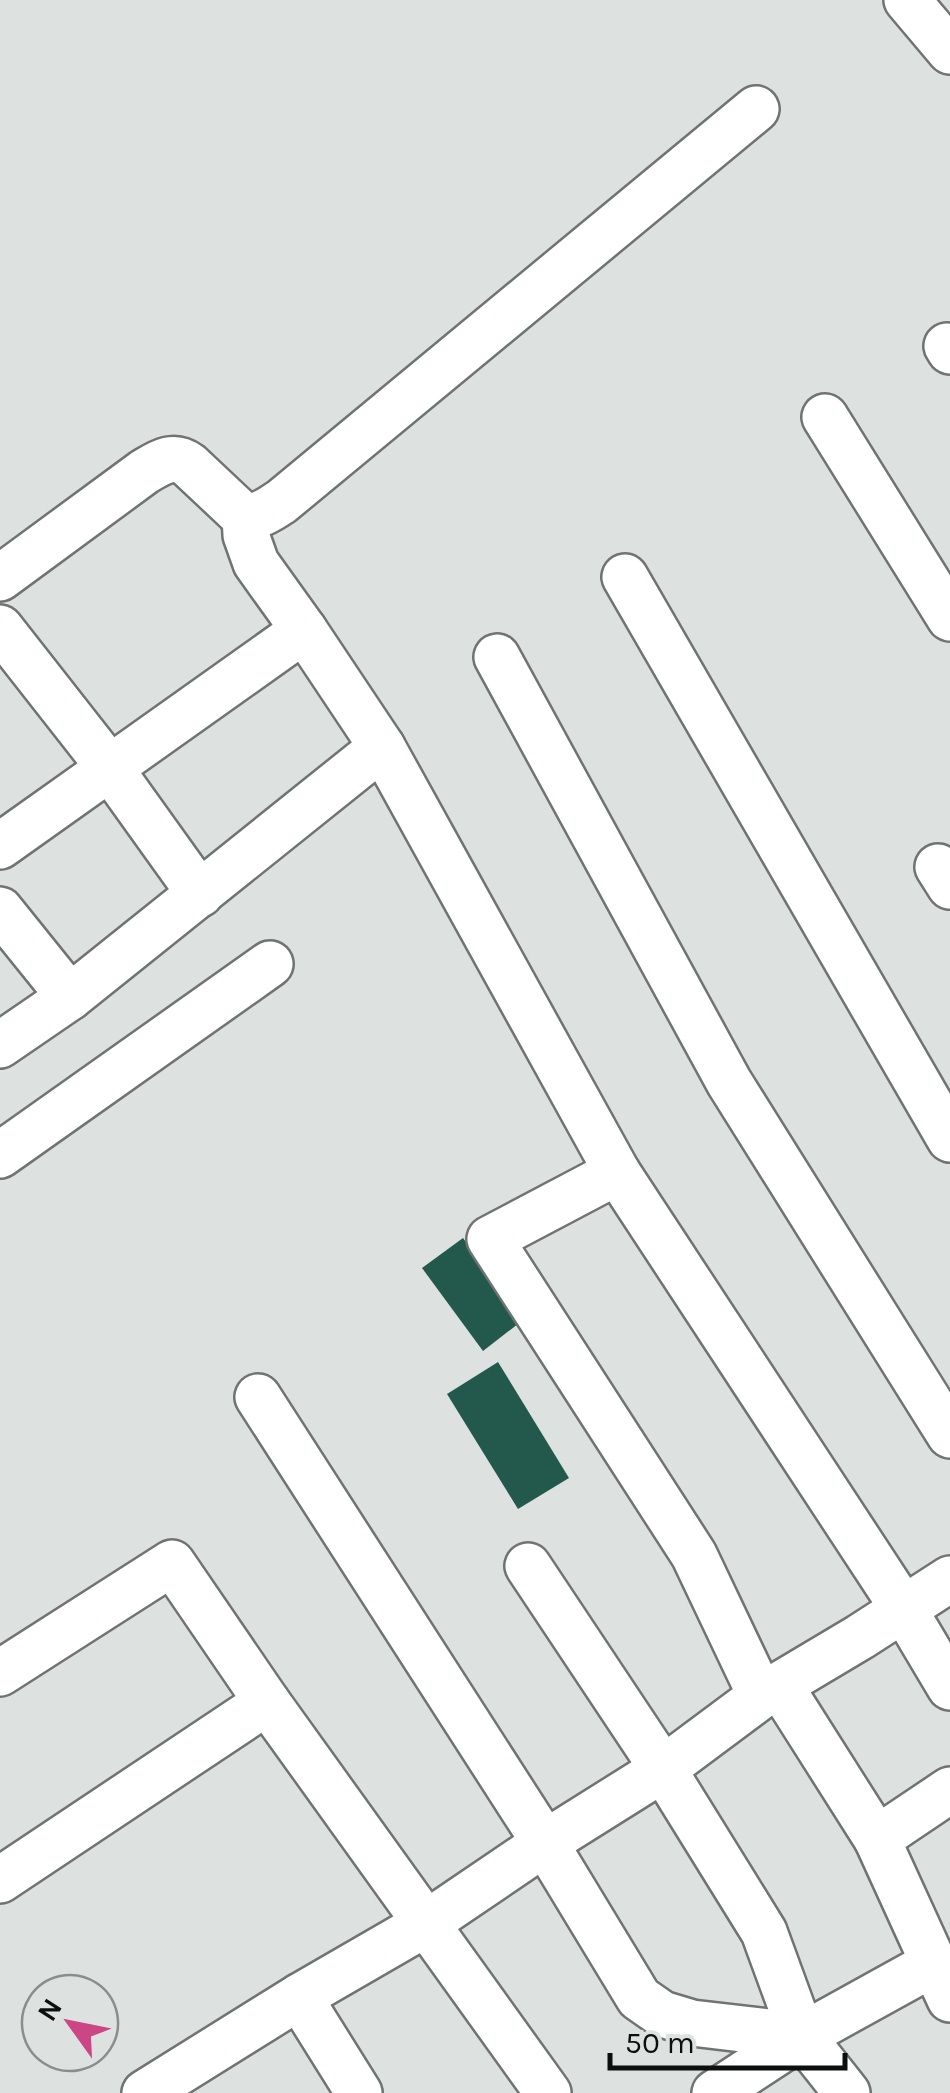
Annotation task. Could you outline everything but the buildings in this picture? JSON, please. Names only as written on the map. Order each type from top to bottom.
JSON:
[{"type":"street","points":[[907,0],[950,51]]},
{"type":"street","points":[[0,578],[154,466],[182,460],[245,515],[262,514],[282,502],[756,109]]},
{"type":"street","points":[[824,417],[950,618]]},
{"type":"street","points":[[245,515],[246,535],[256,562],[382,747],[617,1172],[903,1608],[950,1687]]},
{"type":"street","points":[[625,577],[950,1139]]},
{"type":"street","points":[[0,628],[200,894]]},
{"type":"street","points":[[0,846],[304,630]]},
{"type":"street","points":[[498,658],[729,1082],[950,1434]]},
{"type":"street","points":[[0,1045],[70,997],[382,747]]},
{"type":"street","points":[[0,910],[70,997]]},
{"type":"street","points":[[0,1155],[270,964]]},
{"type":"street","points":[[617,1172],[490,1239],[694,1555],[771,1691],[877,1839],[942,1981],[802,2036],[715,2093]]},
{"type":"street","points":[[258,1397],[545,1843],[639,1998],[662,2014],[692,2024],[802,2036]]},
{"type":"street","points":[[0,1672],[172,1563],[266,1702],[548,2093]]},
{"type":"street","points":[[528,1566],[663,1769],[764,1932],[802,2036],[847,2093]]},
{"type":"street","points":[[172,2086],[298,1997],[427,1923],[663,1769],[771,1691],[950,1579]]},
{"type":"street","points":[[0,1880],[266,1702]]},
{"type":"street","points":[[877,1839],[950,1790]]},
{"type":"street","points":[[298,1997],[359,2093]]}]
